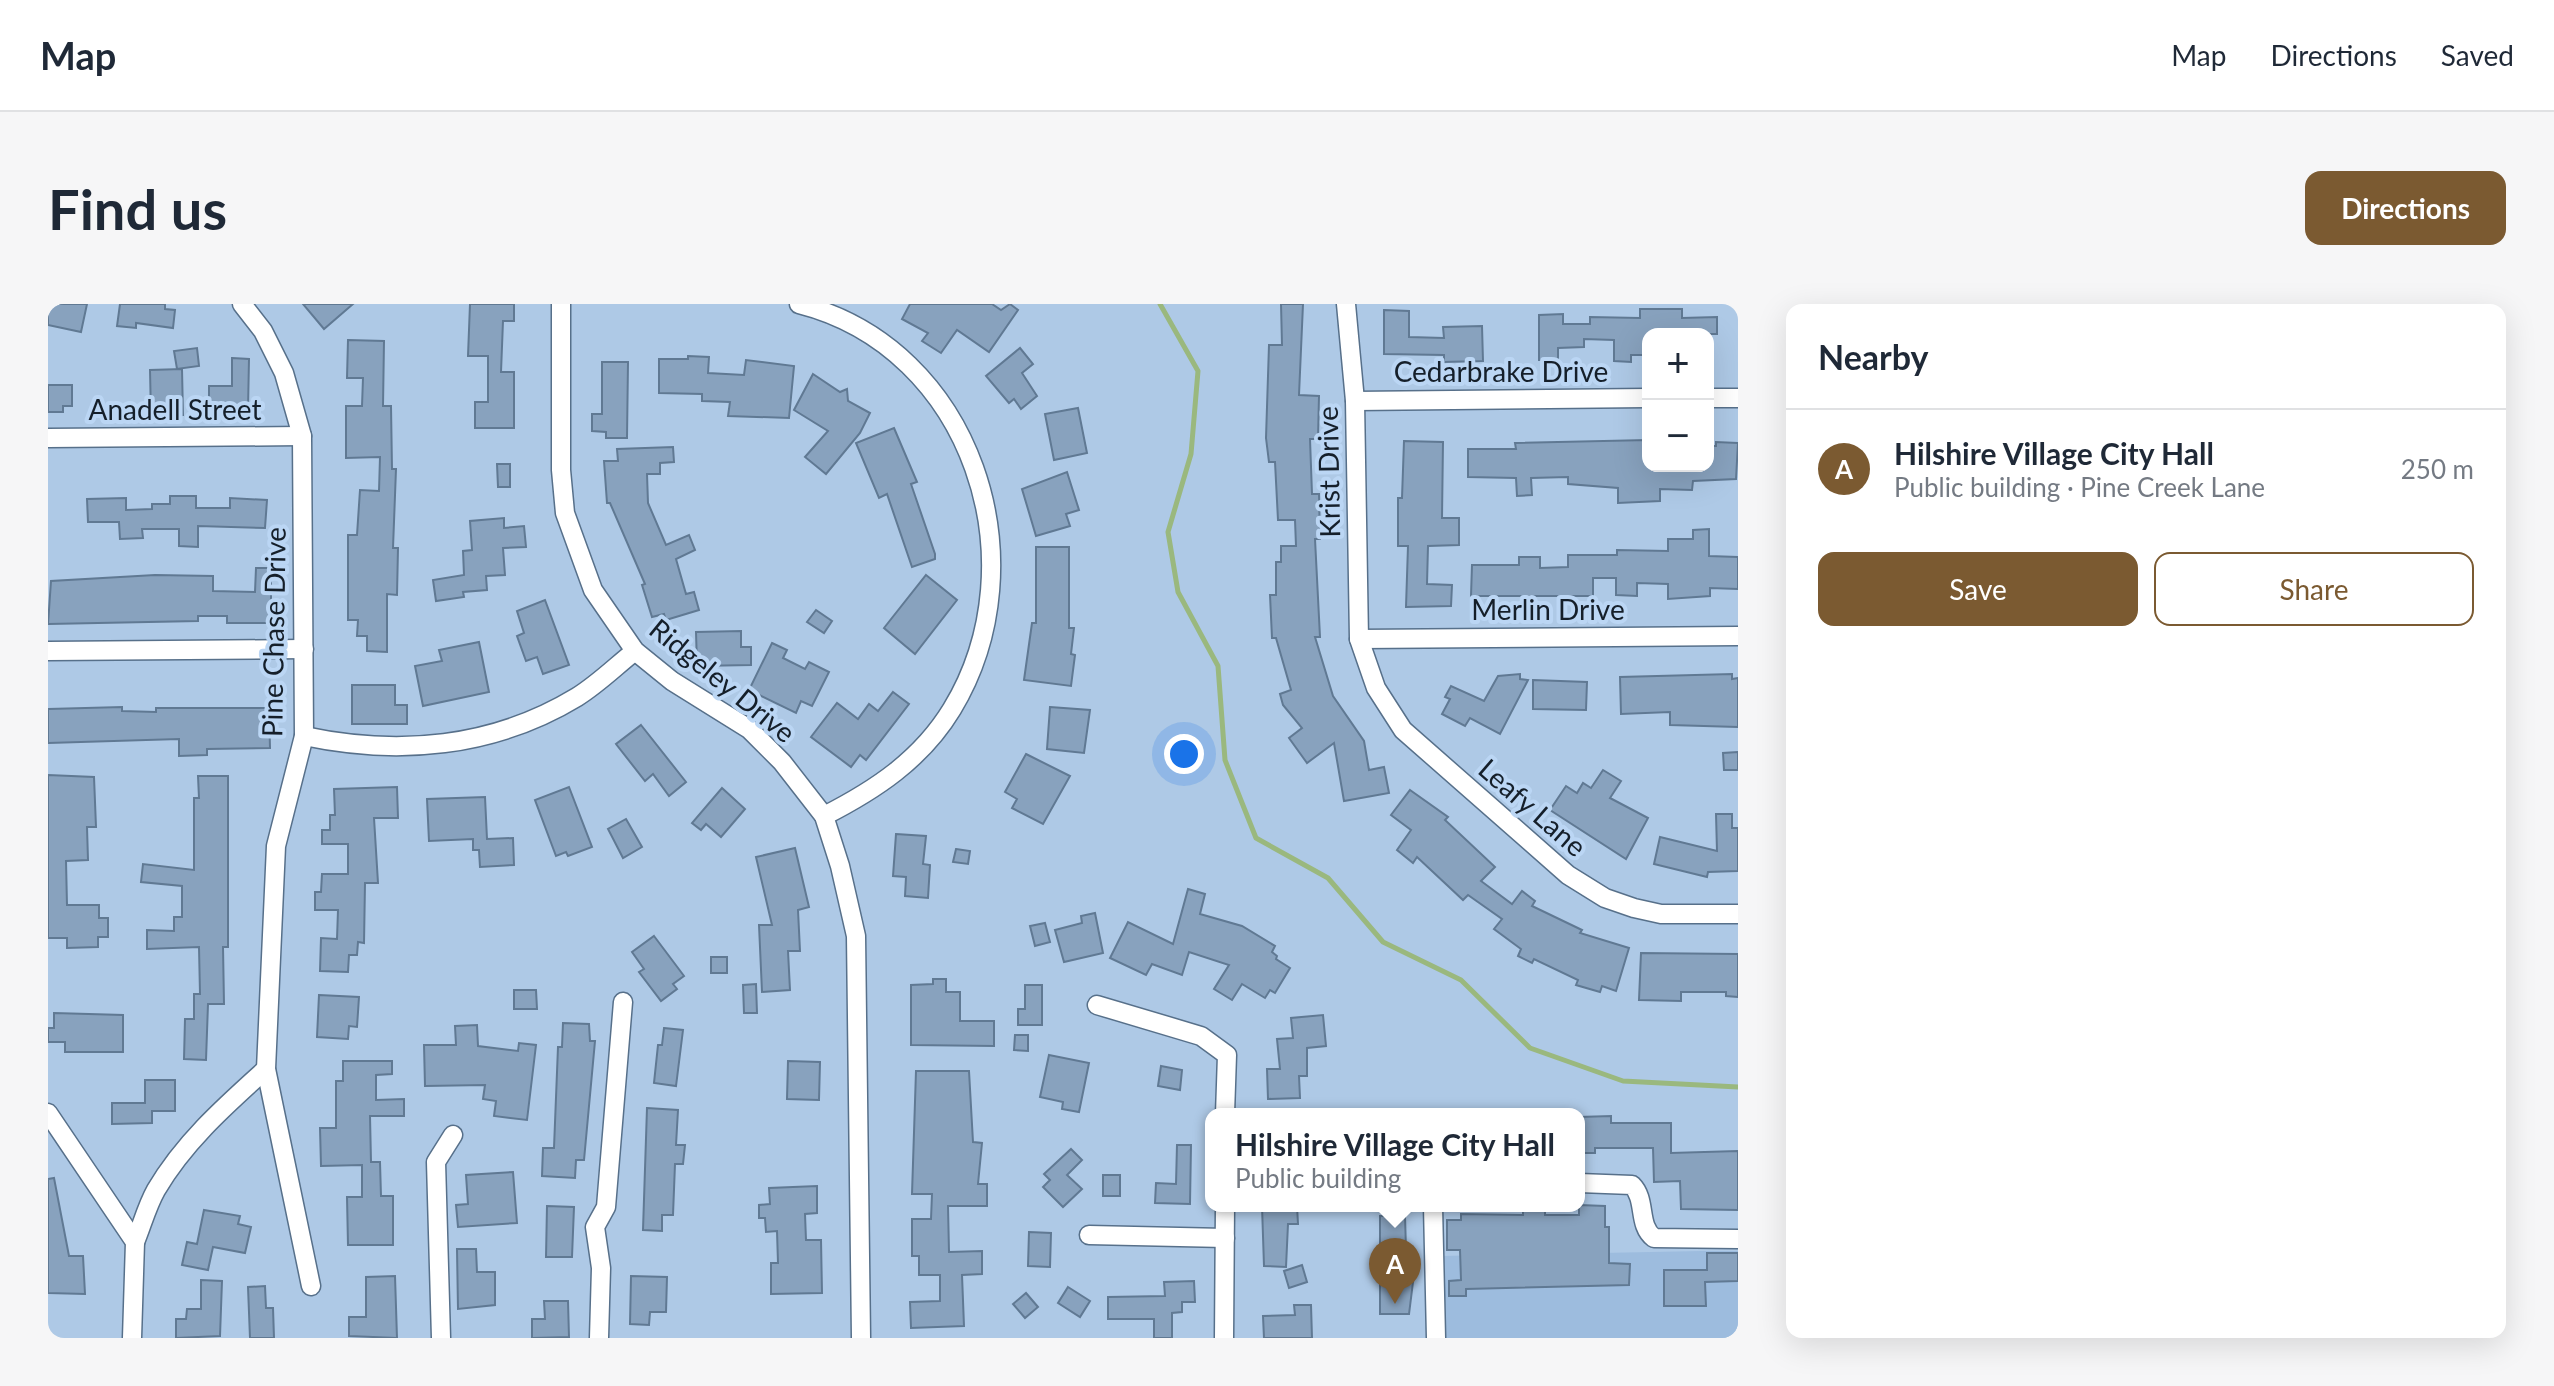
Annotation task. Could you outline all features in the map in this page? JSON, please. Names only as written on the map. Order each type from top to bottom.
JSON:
[{"type":"street","name":"Pine Chase Drive","points":[[242,304],[263,331],[284,373],[302,436],[304,736],[276,846],[266,1069],[311,1286]]},
{"type":"street","name":"Ridgeley Drive","points":[[561,304],[561,470],[565,513],[593,590],[635,651],[672,681],[749,729],[782,762],[824,816],[856,936],[861,1338]]},
{"type":"street","points":[[799,304],[847,323],[882,345],[923,380],[953,421],[979,480],[989,517],[992,569],[990,605],[980,644],[952,709],[925,746],[899,771],[824,816]]},
{"type":"street","name":"Krist Drive","points":[[1346,304],[1355,401],[1359,639]]},
{"type":"street","name":"Cedarbrake Drive","points":[[1355,401],[1642,398]]},
{"type":"street","points":[[1714,398],[1738,398]]},
{"type":"street","name":"Anadell Street","points":[[48,438],[302,436]]},
{"type":"street","name":"Merlin Drive","points":[[1359,639],[1738,636]]},
{"type":"street","name":"Leafy Lane","points":[[1359,639],[1376,688],[1403,730],[1568,875],[1605,898],[1634,908],[1661,914],[1738,914]]},
{"type":"street","points":[[48,651],[304,649]]},
{"type":"street","points":[[304,736],[348,746],[401,748],[468,740],[516,728],[579,696],[635,651]]},
{"type":"street","points":[[599,1338],[601,1268],[595,1227],[606,1207],[623,1002]]},
{"type":"street","points":[[1097,1005],[1201,1036],[1227,1055],[1225,1108]]},
{"type":"street","points":[[132,1338],[135,1242],[155,1191],[216,1114],[266,1069]]},
{"type":"street","points":[[48,1113],[135,1242]]},
{"type":"street","points":[[441,1338],[436,1162],[453,1135]]},
{"type":"street","points":[[1585,1183],[1632,1185],[1642,1198],[1646,1229],[1654,1238],[1738,1239]]},
{"type":"street","points":[[1224,1338],[1225,1212]]},
{"type":"street","points":[[1433,1212],[1436,1338]]},
{"type":"street","points":[[1089,1235],[1225,1238]]},
{"type":"shaded area","points":[[1738,1251],[1738,1338],[1442,1338],[1441,1256]]},
{"type":"building","points":[[48,304],[87,304],[81,332],[48,325]]},
{"type":"building","points":[[120,304],[165,304],[165,309],[175,310],[173,328],[136,323],[136,328],[117,326]]},
{"type":"building","points":[[303,304],[353,304],[324,329]]},
{"type":"building","points":[[470,304],[514,304],[514,321],[503,321],[501,372],[514,372],[514,428],[475,428],[475,402],[488,402],[488,356],[468,356]]},
{"type":"building","points":[[910,304],[992,304],[1001,310],[1010,304],[1018,310],[989,352],[957,330],[941,353],[922,341],[928,333],[902,319]]},
{"type":"building","points":[[1281,304],[1303,304],[1299,395],[1319,396],[1318,439],[1310,439],[1312,494],[1319,494],[1320,539],[1315,539],[1320,637],[1315,637],[1333,696],[1364,741],[1369,770],[1384,767],[1389,793],[1344,801],[1334,743],[1307,763],[1289,738],[1302,728],[1283,705],[1280,694],[1291,690],[1276,638],[1272,638],[1270,595],[1276,595],[1276,562],[1281,562],[1281,546],[1296,546],[1295,520],[1278,520],[1275,462],[1269,462],[1266,438],[1269,345],[1282,345]]},
{"type":"building","points":[[1640,309],[1682,309],[1682,318],[1717,317],[1717,334],[1714,334],[1714,328],[1642,328],[1642,355],[1631,355],[1631,362],[1614,361],[1614,340],[1584,339],[1584,347],[1558,348],[1558,360],[1539,360],[1539,315],[1563,314],[1563,324],[1590,324],[1590,317],[1640,318]]},
{"type":"building","points":[[1384,310],[1409,311],[1409,337],[1444,338],[1443,327],[1482,326],[1483,361],[1444,362],[1444,355],[1384,354]]},
{"type":"building","points":[[348,340],[384,341],[383,406],[391,406],[392,469],[396,469],[393,548],[398,548],[397,595],[387,594],[387,652],[367,651],[367,636],[357,636],[358,620],[348,620],[348,535],[357,535],[360,490],[379,491],[380,457],[346,458],[346,406],[362,406],[363,378],[347,378]]},
{"type":"building","points":[[197,348],[199,366],[177,369],[174,351]]},
{"type":"building","points":[[1020,348],[1033,364],[1022,373],[1037,396],[1021,409],[1014,399],[1009,403],[986,376]]},
{"type":"building","points":[[688,356],[709,357],[708,373],[744,375],[746,360],[794,366],[789,418],[728,416],[730,402],[702,401],[702,394],[659,393],[659,359],[688,359]]},
{"type":"building","points":[[232,358],[249,359],[248,410],[209,410],[209,386],[232,386]]},
{"type":"building","points":[[602,362],[628,362],[627,438],[606,438],[606,432],[592,431],[592,414],[602,414]]},
{"type":"building","points":[[182,369],[183,415],[151,416],[150,370]]},
{"type":"building","points":[[813,374],[840,392],[847,389],[848,401],[870,413],[860,433],[826,474],[805,457],[828,431],[794,410]]},
{"type":"building","points":[[48,385],[72,385],[72,406],[63,406],[63,412],[48,412]]},
{"type":"building","points":[[1078,408],[1087,453],[1054,460],[1045,414]]},
{"type":"building","points":[[894,428],[917,482],[911,484],[935,554],[935,559],[912,567],[887,494],[879,498],[856,443]]},
{"type":"building","points":[[1642,440],[1642,472],[1714,472],[1716,442],[1738,443],[1736,479],[1693,481],[1692,490],[1660,489],[1660,501],[1618,503],[1618,488],[1568,484],[1568,477],[1531,478],[1532,495],[1517,496],[1516,478],[1468,477],[1468,449],[1516,449],[1515,443]]},
{"type":"building","points":[[1404,441],[1443,442],[1442,518],[1459,518],[1459,545],[1428,546],[1427,584],[1452,585],[1451,606],[1406,607],[1408,546],[1398,546],[1398,498],[1402,498]]},
{"type":"building","points":[[673,447],[674,462],[660,463],[660,474],[647,474],[648,503],[666,545],[689,535],[695,550],[676,559],[686,594],[694,592],[699,610],[666,620],[664,614],[652,617],[642,585],[645,584],[610,503],[607,503],[604,461],[618,461],[617,449]]},
{"type":"building","points":[[497,464],[510,464],[510,487],[498,487]]},
{"type":"building","points":[[1067,472],[1079,510],[1066,514],[1070,526],[1036,536],[1022,489]]},
{"type":"building","points":[[170,496],[196,496],[196,508],[230,508],[230,498],[267,500],[265,528],[198,526],[198,547],[179,546],[179,529],[142,529],[143,538],[120,539],[119,522],[88,522],[87,499],[126,498],[126,510],[152,509],[152,504],[170,504]]},
{"type":"building","points":[[504,518],[504,528],[524,526],[526,547],[503,548],[505,575],[486,576],[487,590],[463,592],[464,597],[436,601],[433,580],[464,575],[463,551],[472,550],[470,521]]},
{"type":"building","points":[[1709,529],[1709,556],[1738,557],[1738,589],[1710,588],[1710,596],[1668,599],[1668,584],[1637,583],[1637,596],[1616,595],[1616,578],[1593,578],[1593,596],[1471,596],[1472,565],[1519,565],[1519,557],[1540,557],[1540,568],[1568,567],[1568,555],[1617,555],[1617,550],[1668,551],[1668,539],[1693,539],[1693,530]]},
{"type":"building","points":[[1036,547],[1069,547],[1069,628],[1074,628],[1071,654],[1075,655],[1071,686],[1024,680],[1032,623],[1036,623]]},
{"type":"building","points":[[256,568],[271,568],[271,623],[227,623],[227,616],[198,616],[198,621],[48,624],[51,581],[155,575],[213,576],[213,591],[255,592]]},
{"type":"building","points":[[926,575],[957,600],[915,654],[884,628]]},
{"type":"building","points":[[545,600],[569,665],[543,674],[537,657],[526,661],[517,636],[524,633],[517,611]]},
{"type":"building","points":[[816,610],[832,621],[824,633],[807,622]]},
{"type":"building","points":[[741,631],[741,647],[751,647],[751,665],[697,666],[696,632]]},
{"type":"building","points":[[479,642],[489,692],[423,706],[415,666],[442,661],[439,650]]},
{"type":"building","points":[[772,643],[787,650],[783,658],[805,669],[809,662],[829,672],[812,706],[801,701],[796,713],[749,690]]},
{"type":"building","points":[[1520,674],[1520,679],[1528,680],[1500,734],[1470,718],[1465,726],[1442,714],[1450,699],[1445,697],[1451,686],[1484,701],[1498,676]]},
{"type":"building","points":[[1732,674],[1732,679],[1738,678],[1738,727],[1670,725],[1670,712],[1621,714],[1620,677]]},
{"type":"building","points":[[1533,680],[1587,682],[1586,710],[1533,709]]},
{"type":"building","points":[[352,685],[395,685],[395,705],[407,705],[407,724],[352,724]]},
{"type":"building","points":[[893,692],[909,704],[866,760],[860,755],[851,767],[811,737],[837,703],[858,719],[869,704],[878,711]]},
{"type":"building","points":[[122,707],[122,711],[156,712],[156,708],[269,708],[270,748],[207,749],[207,755],[179,756],[179,739],[48,743],[48,709]]},
{"type":"building","points":[[1050,707],[1090,710],[1084,753],[1047,749]]},
{"type":"building","points":[[641,725],[686,782],[669,796],[653,774],[645,781],[616,744]]},
{"type":"building","points":[[1738,752],[1738,770],[1724,770],[1723,753]]},
{"type":"building","points":[[1026,754],[1070,776],[1043,824],[1012,808],[1017,799],[1005,792]]},
{"type":"building","points":[[1603,770],[1621,781],[1610,798],[1648,818],[1626,859],[1550,810],[1566,786],[1577,793],[1583,783],[1591,788]]},
{"type":"building","points":[[48,775],[94,777],[96,827],[87,827],[88,860],[66,861],[67,905],[99,905],[99,918],[108,918],[108,937],[98,937],[98,947],[67,948],[67,938],[48,938]]},
{"type":"building","points":[[198,776],[228,776],[228,947],[223,947],[224,1004],[208,1004],[206,1060],[184,1059],[185,1019],[194,1019],[194,994],[200,994],[199,947],[147,949],[147,930],[174,931],[174,917],[182,917],[182,886],[141,882],[143,864],[194,870],[194,798],[199,798]]},
{"type":"building","points":[[397,787],[398,818],[374,818],[378,883],[365,883],[364,943],[358,942],[357,955],[349,955],[348,972],[320,971],[321,938],[337,939],[338,910],[315,910],[315,892],[321,892],[322,874],[348,874],[348,844],[322,844],[322,830],[330,830],[330,815],[335,815],[334,789]]},
{"type":"building","points":[[569,787],[592,847],[568,856],[566,852],[556,856],[535,800]]},
{"type":"building","points":[[722,788],[745,809],[721,837],[706,824],[701,830],[692,823]]},
{"type":"building","points":[[1410,790],[1448,817],[1445,820],[1495,867],[1481,881],[1512,904],[1522,891],[1535,901],[1532,906],[1582,930],[1580,933],[1629,948],[1616,991],[1602,986],[1600,992],[1576,985],[1578,980],[1534,959],[1532,963],[1518,956],[1521,949],[1494,929],[1502,919],[1468,895],[1463,900],[1417,857],[1413,863],[1397,850],[1411,830],[1391,815]]},
{"type":"building","points":[[485,797],[487,839],[513,838],[514,865],[480,867],[479,850],[473,850],[473,839],[429,841],[427,799]]},
{"type":"building","points":[[1716,814],[1732,814],[1732,828],[1738,828],[1738,871],[1708,872],[1707,877],[1654,864],[1660,837],[1717,851]]},
{"type":"building","points":[[626,819],[642,847],[623,858],[608,829]]},
{"type":"building","points":[[896,834],[926,836],[923,864],[930,865],[928,898],[905,896],[906,877],[893,876]]},
{"type":"building","points":[[795,848],[809,907],[798,910],[800,951],[788,951],[790,990],[762,992],[759,925],[772,925],[756,857]]},
{"type":"building","points":[[956,849],[970,851],[968,864],[953,862]]},
{"type":"building","points":[[1188,889],[1205,894],[1200,914],[1242,926],[1275,946],[1272,952],[1276,959],[1290,968],[1275,993],[1270,990],[1265,998],[1242,984],[1232,1000],[1214,989],[1229,965],[1189,952],[1182,975],[1152,964],[1146,975],[1110,958],[1128,922],[1173,944]]},
{"type":"building","points":[[1095,913],[1103,953],[1064,962],[1055,930],[1082,923],[1081,916]]},
{"type":"building","points":[[1045,923],[1050,942],[1035,946],[1030,926]]},
{"type":"building","points":[[654,936],[684,976],[673,984],[677,989],[661,1001],[639,972],[644,969],[632,952]]},
{"type":"building","points":[[1641,953],[1738,954],[1738,997],[1726,996],[1726,992],[1681,992],[1681,1001],[1639,1000]]},
{"type":"building","points":[[711,957],[727,957],[727,973],[711,973]]},
{"type":"building","points":[[933,979],[946,979],[946,992],[960,992],[960,1021],[994,1021],[994,1046],[911,1045],[911,985],[933,984]]},
{"type":"building","points":[[756,984],[757,1013],[744,1013],[743,985]]},
{"type":"building","points":[[1025,985],[1042,985],[1042,1025],[1018,1025],[1018,1009],[1025,1009]]},
{"type":"building","points":[[514,990],[536,990],[537,1009],[514,1009]]},
{"type":"building","points":[[319,995],[359,997],[357,1027],[349,1026],[348,1039],[317,1037]]},
{"type":"building","points":[[54,1013],[123,1015],[123,1052],[65,1052],[65,1042],[48,1042],[48,1028],[54,1028]]},
{"type":"building","points":[[1323,1015],[1326,1046],[1307,1048],[1307,1076],[1299,1076],[1300,1098],[1268,1099],[1267,1069],[1280,1069],[1277,1039],[1293,1038],[1291,1018]]},
{"type":"building","points":[[563,1023],[589,1024],[590,1041],[595,1041],[584,1160],[576,1160],[575,1178],[542,1176],[543,1148],[554,1148],[558,1047],[562,1047]]},
{"type":"building","points":[[477,1025],[478,1046],[518,1051],[519,1043],[536,1045],[527,1120],[494,1116],[496,1101],[483,1099],[485,1085],[425,1086],[424,1045],[456,1045],[455,1026]]},
{"type":"building","points":[[664,1028],[683,1030],[676,1086],[654,1083],[658,1045],[662,1045]]},
{"type":"building","points":[[1015,1035],[1028,1035],[1028,1051],[1014,1050]]},
{"type":"building","points":[[1049,1055],[1089,1063],[1079,1112],[1062,1109],[1063,1102],[1040,1097]]},
{"type":"building","points":[[343,1061],[392,1061],[392,1074],[376,1075],[376,1100],[404,1099],[404,1116],[370,1116],[371,1162],[380,1162],[381,1196],[393,1196],[393,1245],[348,1245],[347,1197],[362,1197],[362,1165],[321,1166],[320,1128],[336,1128],[336,1081],[343,1081]]},
{"type":"building","points":[[788,1061],[820,1062],[819,1100],[787,1099]]},
{"type":"building","points":[[1161,1066],[1182,1070],[1180,1090],[1158,1086]]},
{"type":"building","points":[[916,1071],[969,1071],[973,1142],[982,1143],[978,1184],[987,1184],[987,1206],[948,1206],[949,1252],[982,1251],[982,1274],[962,1275],[964,1326],[911,1328],[910,1302],[940,1301],[940,1275],[919,1275],[919,1256],[912,1256],[912,1219],[931,1219],[932,1194],[912,1194]]},
{"type":"building","points":[[145,1080],[175,1080],[175,1111],[152,1111],[152,1123],[112,1124],[112,1103],[145,1103]]},
{"type":"building","points":[[647,1108],[678,1110],[676,1145],[685,1145],[683,1164],[675,1164],[673,1215],[662,1215],[662,1231],[643,1230]]},
{"type":"building","points":[[1611,1116],[1611,1123],[1671,1123],[1671,1153],[1738,1151],[1738,1210],[1681,1209],[1680,1181],[1654,1182],[1653,1148],[1595,1148],[1595,1153],[1585,1153],[1585,1117]]},
{"type":"building","points":[[1177,1145],[1191,1145],[1190,1204],[1155,1203],[1156,1183],[1176,1184]]},
{"type":"building","points":[[1071,1149],[1082,1160],[1067,1175],[1082,1189],[1063,1207],[1043,1187],[1050,1180],[1044,1174]]},
{"type":"building","points":[[513,1172],[517,1223],[458,1227],[456,1205],[468,1204],[466,1175]]},
{"type":"building","points":[[1103,1175],[1120,1175],[1120,1196],[1103,1196]]},
{"type":"building","points":[[54,1178],[69,1256],[83,1256],[85,1294],[48,1293],[48,1179]]},
{"type":"building","points":[[817,1186],[817,1213],[805,1214],[806,1240],[821,1240],[822,1293],[771,1294],[771,1263],[778,1263],[777,1231],[766,1232],[765,1218],[759,1218],[759,1205],[770,1204],[769,1188]]},
{"type":"building","points":[[1585,1205],[1605,1206],[1605,1227],[1609,1227],[1609,1263],[1630,1264],[1629,1285],[1466,1289],[1466,1296],[1449,1296],[1449,1281],[1461,1280],[1460,1250],[1447,1250],[1447,1220],[1461,1220],[1461,1214],[1523,1215],[1523,1212],[1545,1212],[1545,1215],[1579,1215],[1579,1212],[1585,1212]]},
{"type":"building","points":[[547,1206],[574,1207],[572,1257],[546,1257]]},
{"type":"building","points":[[204,1210],[240,1216],[238,1224],[251,1227],[245,1253],[213,1247],[208,1270],[182,1265],[187,1242],[197,1244]]},
{"type":"building","points":[[1262,1212],[1297,1212],[1298,1224],[1288,1224],[1286,1267],[1264,1266]]},
{"type":"building","points":[[1380,1216],[1405,1216],[1406,1249],[1380,1249]]},
{"type":"building","points":[[1029,1232],[1051,1233],[1050,1267],[1028,1266]]},
{"type":"building","points":[[457,1249],[476,1249],[477,1272],[495,1272],[495,1305],[458,1309]]},
{"type":"building","points":[[1707,1253],[1738,1253],[1738,1281],[1705,1282],[1706,1306],[1664,1306],[1664,1270],[1707,1270]]},
{"type":"building","points":[[1302,1265],[1307,1282],[1289,1288],[1284,1271]]},
{"type":"building","points":[[1380,1274],[1414,1274],[1409,1314],[1380,1314]]},
{"type":"building","points":[[395,1276],[397,1338],[349,1336],[349,1317],[366,1317],[366,1277]]},
{"type":"building","points":[[631,1276],[667,1277],[666,1312],[650,1312],[649,1325],[630,1324]]},
{"type":"building","points":[[201,1280],[222,1281],[220,1336],[176,1338],[176,1319],[186,1319],[187,1309],[201,1309]]},
{"type":"building","points":[[1194,1281],[1195,1302],[1182,1302],[1182,1312],[1172,1313],[1172,1338],[1154,1338],[1154,1319],[1108,1319],[1108,1297],[1165,1296],[1164,1282]]},
{"type":"building","points":[[265,1286],[266,1308],[273,1308],[274,1338],[250,1338],[248,1287]]},
{"type":"building","points":[[1068,1287],[1090,1301],[1080,1317],[1058,1303]]},
{"type":"building","points":[[1026,1293],[1038,1307],[1025,1318],[1013,1304]]},
{"type":"building","points":[[544,1301],[568,1301],[569,1337],[532,1338],[532,1319],[545,1319]]},
{"type":"building","points":[[1294,1305],[1311,1305],[1312,1338],[1264,1338],[1263,1316],[1295,1315]]},
{"type":"waterway","points":[[1160,304],[1198,371],[1191,454],[1168,532],[1178,592],[1218,666],[1225,760],[1256,838],[1328,878],[1383,942],[1461,980],[1530,1048],[1623,1081],[1738,1087]]},
{"type":"place","name":"Hilshire Village City Hall","points":[[1395,1304]]}]
